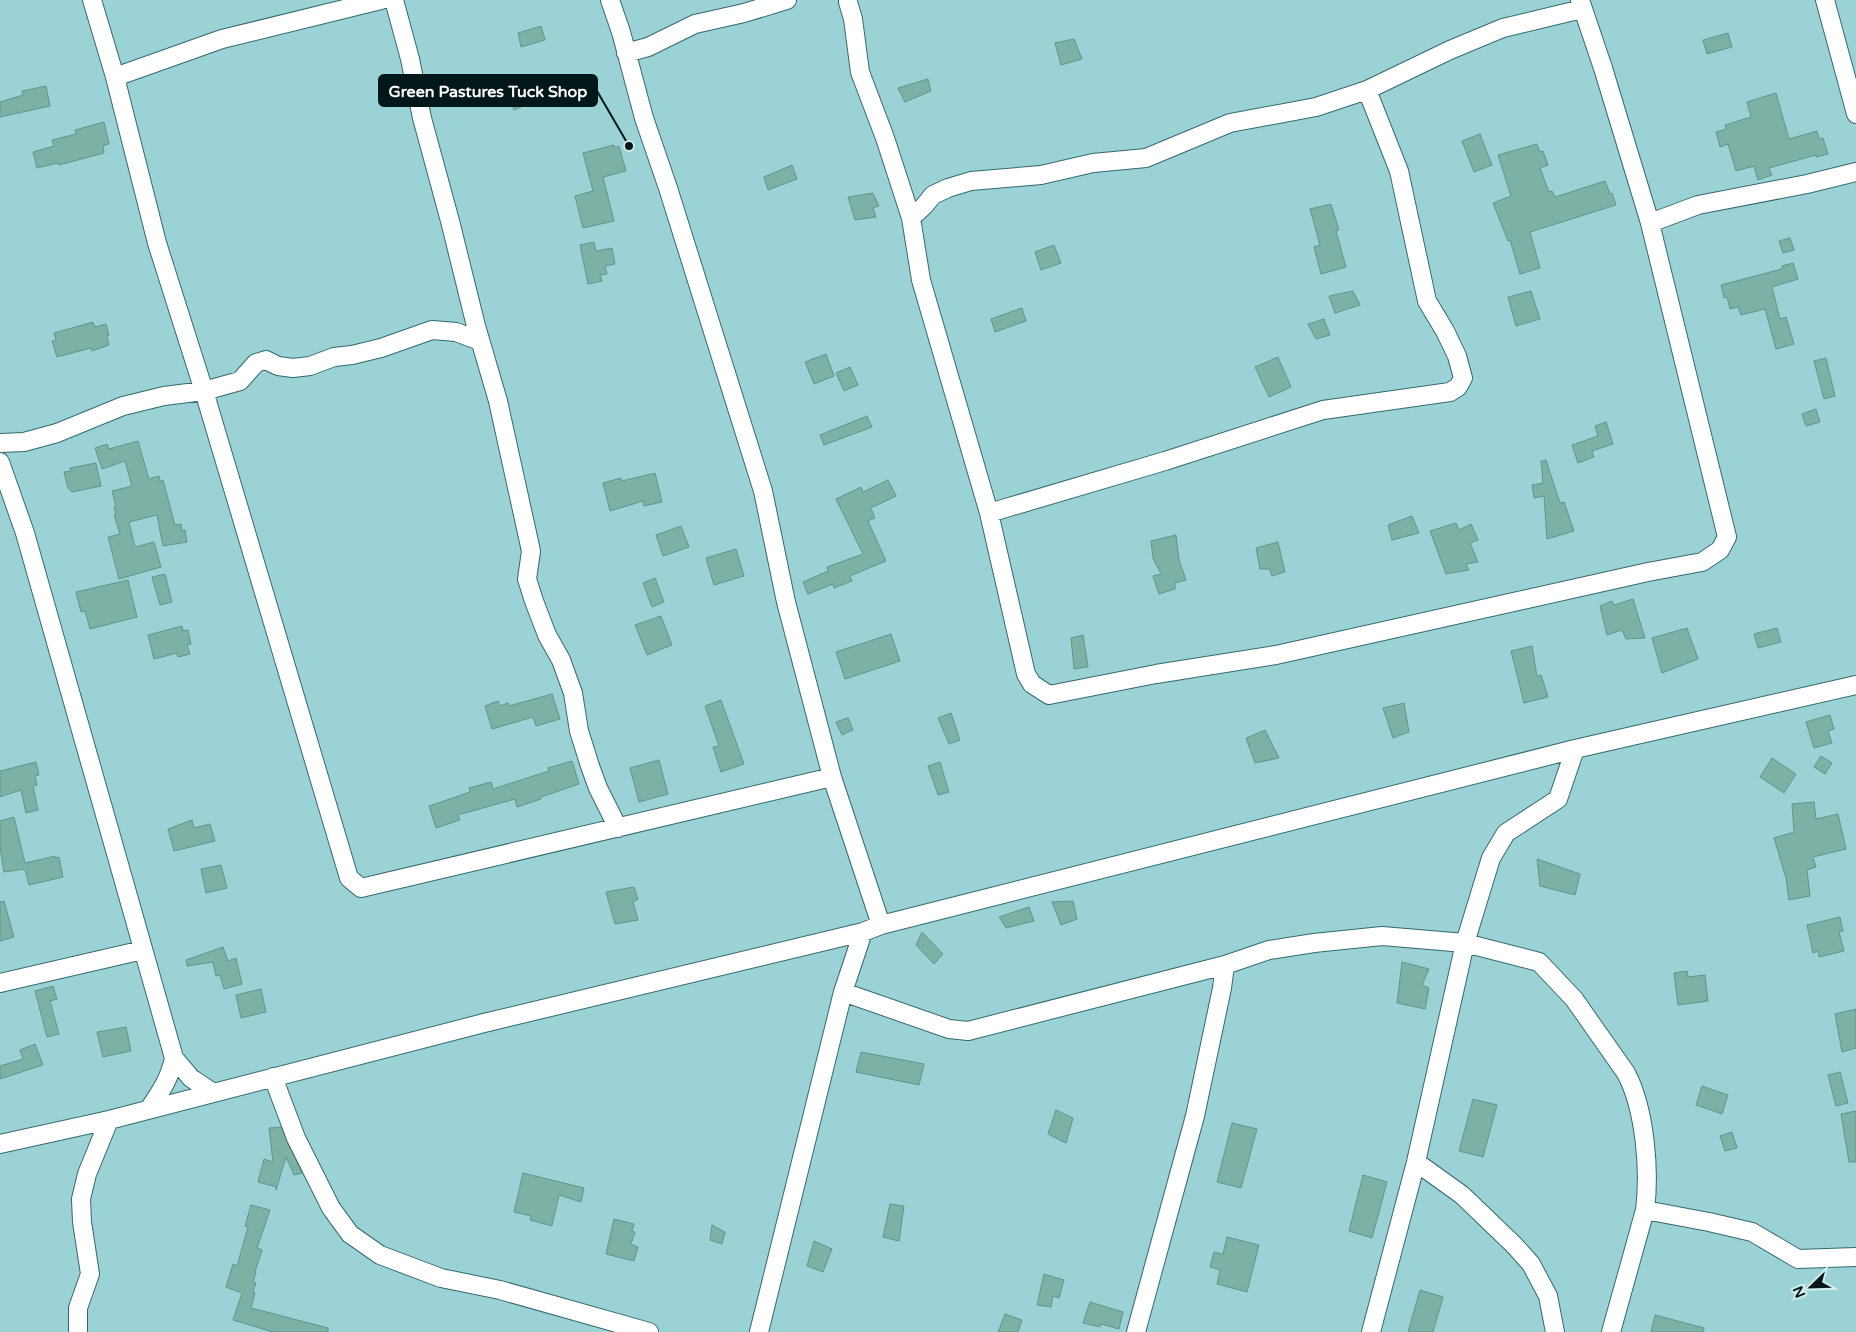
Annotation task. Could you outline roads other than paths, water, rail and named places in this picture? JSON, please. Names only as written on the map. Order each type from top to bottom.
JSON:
[{"type":"street","points":[[92,0],[115,77],[157,243],[204,391],[350,878],[361,888],[832,777]]},
{"type":"street","points":[[115,77],[222,39],[382,0]]},
{"type":"street","points":[[394,0],[410,59],[422,118],[446,204],[480,341],[498,401],[531,551],[528,579],[547,635],[561,660],[572,693],[579,731],[590,766],[598,788],[618,828]]},
{"type":"street","points":[[610,0],[644,118],[763,492],[786,602],[832,777],[881,925]]},
{"type":"street","points":[[626,53],[648,47],[695,24],[744,13],[788,0]]},
{"type":"street","points":[[1824,0],[1856,114]]},
{"type":"street","points":[[847,1],[853,19],[860,72],[885,138],[911,218],[921,280],[989,513],[1026,674],[1032,684],[1049,696],[1156,674],[1276,655],[1648,572],[1702,562],[1720,550],[1727,537],[1650,223],[1603,68],[1581,4],[1503,28],[1450,50],[1367,90],[1316,107],[1230,123],[1146,158],[1093,163],[1040,175],[971,182],[933,195],[911,218]]},
{"type":"street","points":[[989,513],[1165,461],[1323,410],[1450,392],[1458,387],[1462,378],[1457,356],[1427,301],[1399,171],[1367,90]]},
{"type":"street","points":[[1650,223],[1698,204],[1807,184],[1856,172]]},
{"type":"street","points":[[0,443],[24,442],[57,433],[123,406],[164,396],[204,391],[240,381],[256,363],[266,360],[278,366],[293,368],[310,366],[334,357],[381,348],[432,330],[456,332],[480,341]]},
{"type":"street","points":[[0,462],[25,533],[174,1058],[191,1078],[212,1092]]},
{"type":"street","points":[[0,1144],[109,1120],[484,1023],[863,932],[881,925],[1575,749],[1856,685]]},
{"type":"street","points":[[1371,1332],[1416,1162],[1465,943],[1491,858],[1506,833],[1558,799],[1575,749]]},
{"type":"street","points":[[759,1332],[842,992],[863,932]]},
{"type":"street","points":[[842,992],[950,1029],[968,1030],[1225,965],[1269,950],[1314,943],[1382,936],[1465,943],[1539,962],[1574,999],[1626,1073],[1632,1084],[1640,1110],[1647,1190],[1645,1210],[1611,1332]]},
{"type":"street","points":[[0,983],[143,950]]},
{"type":"street","points":[[1136,1332],[1195,1116],[1222,988],[1225,965]]},
{"type":"street","points":[[149,1109],[160,1094],[171,1072],[174,1058]]},
{"type":"street","points":[[273,1077],[296,1138],[332,1208],[350,1234],[380,1255],[441,1278],[500,1290],[649,1332]]},
{"type":"street","points":[[78,1332],[78,1308],[90,1274],[82,1222],[81,1199],[87,1174],[109,1120]]},
{"type":"street","points":[[1416,1162],[1462,1195],[1531,1264],[1548,1296],[1555,1332]]},
{"type":"street","points":[[1645,1210],[1752,1232],[1798,1259],[1856,1257]]},
{"type":"place","name":"Green Pastures Tuck Shop","points":[[629,146]]}]
